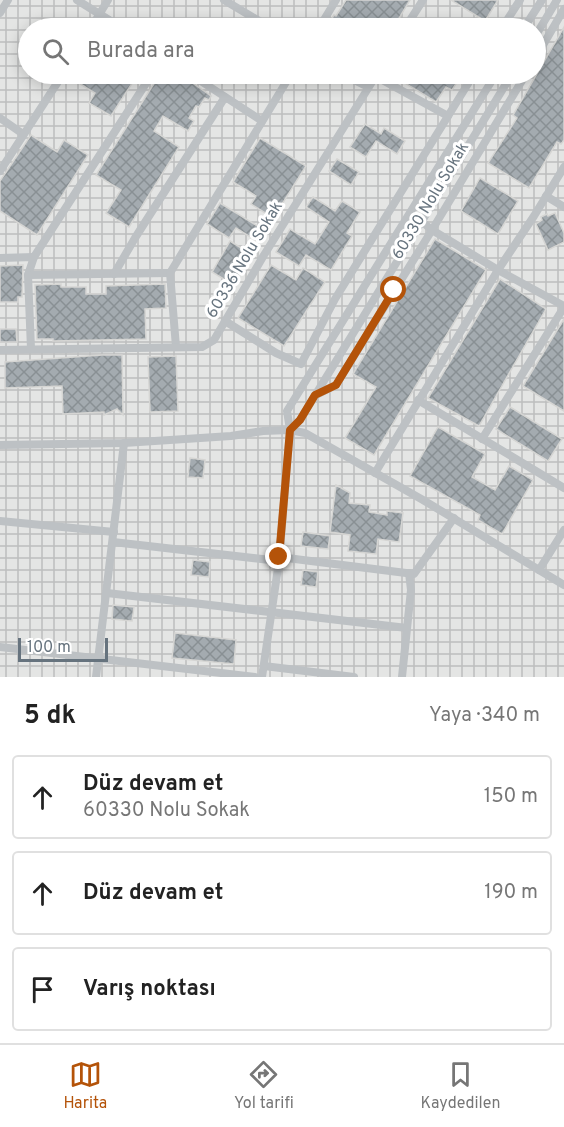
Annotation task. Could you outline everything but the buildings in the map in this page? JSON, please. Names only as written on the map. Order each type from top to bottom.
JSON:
[{"type":"street","points":[[0,13],[8,0]]},
{"type":"street","points":[[77,0],[106,18]]},
{"type":"street","points":[[97,18],[108,0]]},
{"type":"street","points":[[224,0],[254,18]]},
{"type":"street","points":[[325,18],[336,0]]},
{"type":"street","points":[[411,18],[423,0]]},
{"type":"street","points":[[508,18],[520,0]]},
{"type":"street","points":[[530,18],[542,0]]},
{"type":"street","points":[[546,18],[557,0]]},
{"type":"street","points":[[546,40],[564,9]]},
{"type":"street","points":[[0,171],[56,84]]},
{"type":"street","points":[[31,349],[28,275],[34,257],[146,84]]},
{"type":"street","points":[[205,84],[262,121]]},
{"type":"street","points":[[176,347],[170,273],[285,84]]},
{"type":"street","points":[[362,84],[368,87]]},
{"type":"street","name":"60336 Nolu Sokak","points":[[0,350],[202,347],[214,340],[370,84]]},
{"type":"street","points":[[392,84],[448,116]]},
{"type":"street","points":[[225,321],[276,353],[301,364],[335,299],[468,84]]},
{"type":"street","points":[[262,677],[279,559],[290,430],[287,411],[490,84]]},
{"type":"street","points":[[290,430],[300,420],[506,84]]},
{"type":"street","name":"60330 Nolu Sokak","points":[[315,395],[336,385],[520,84]]},
{"type":"street","points":[[114,274],[225,97]]},
{"type":"street","points":[[0,118],[22,134]]},
{"type":"street","points":[[375,473],[498,270],[564,167]]},
{"type":"street","points":[[546,196],[564,207]]},
{"type":"street","points":[[421,221],[498,270],[564,306],[482,439]]},
{"type":"street","points":[[0,258],[34,257]]},
{"type":"street","points":[[28,275],[170,273]]},
{"type":"street","points":[[418,400],[564,488]]},
{"type":"street","points":[[0,445],[124,443],[231,436],[263,431],[290,430],[305,433],[454,518],[564,585]]},
{"type":"street","points":[[96,677],[124,443]]},
{"type":"street","points":[[113,542],[414,574],[454,518]]},
{"type":"street","points":[[0,521],[114,532]]},
{"type":"street","points":[[539,570],[564,530]]},
{"type":"street","points":[[402,677],[411,590],[409,573]]},
{"type":"street","points":[[106,593],[407,627]]},
{"type":"street","points":[[0,647],[255,677]]},
{"type":"street","points":[[264,666],[354,677]]},
{"type":"shaded area","points":[[0,0],[564,0],[564,677],[0,677]]},
{"type":"route","points":[[279,557],[290,430],[300,420],[315,395],[336,385],[394,290]]}]
